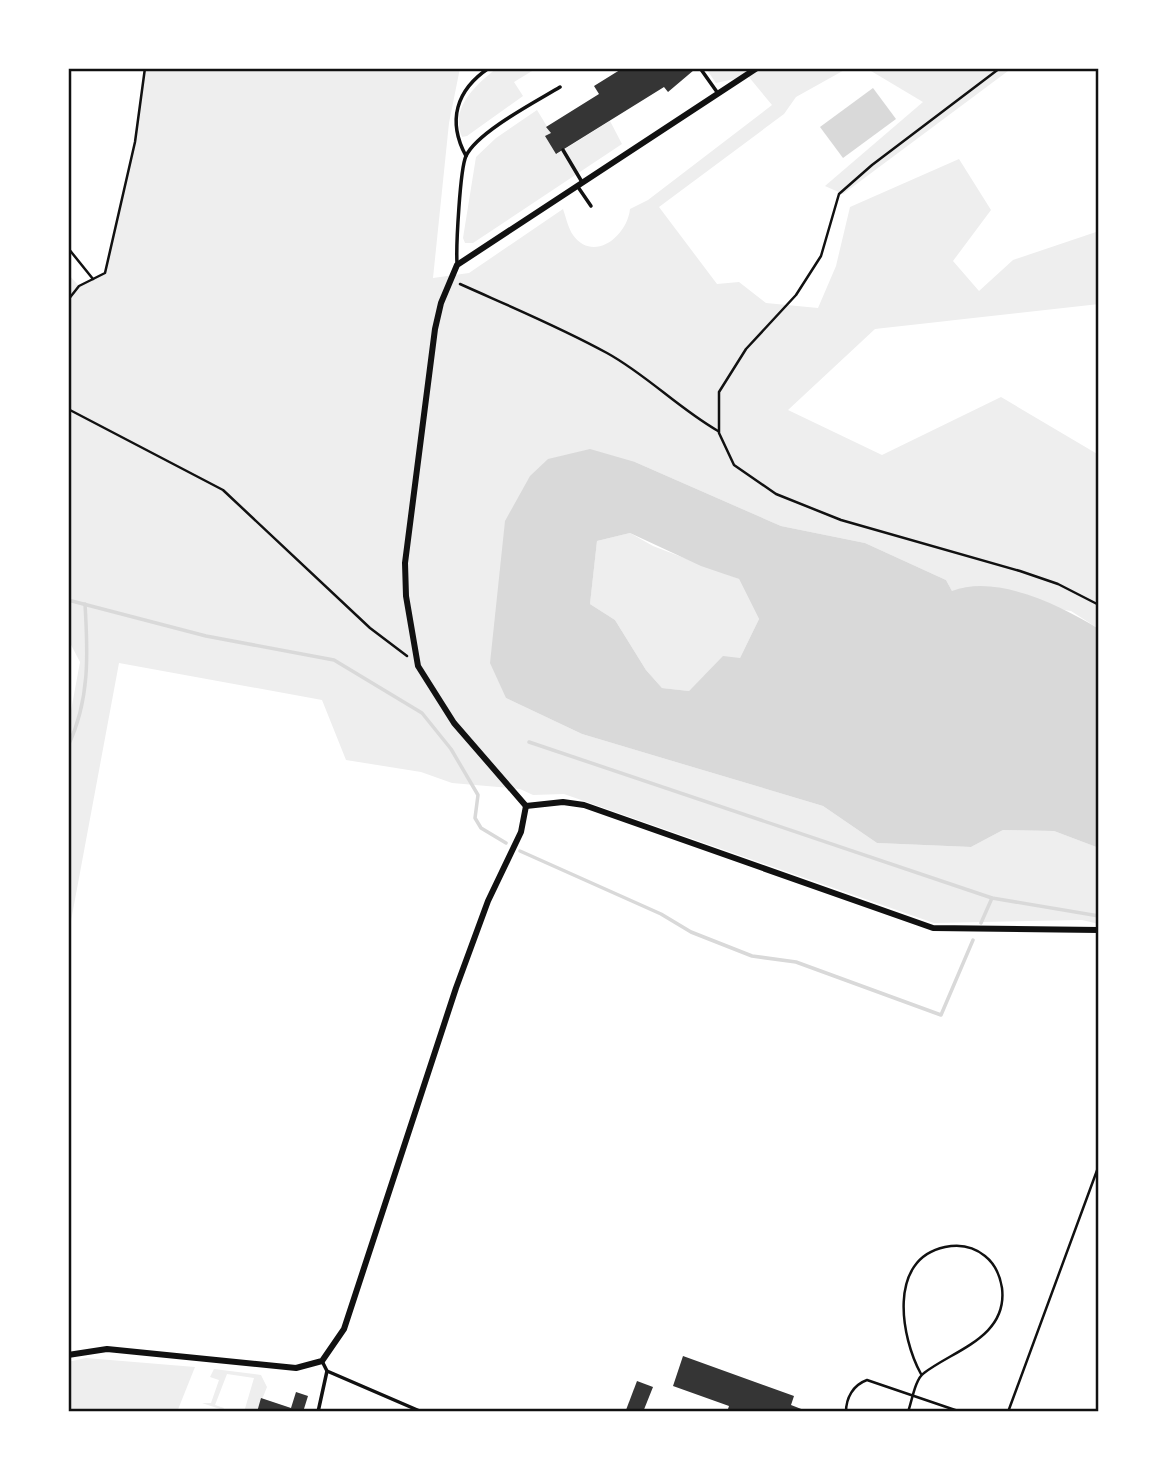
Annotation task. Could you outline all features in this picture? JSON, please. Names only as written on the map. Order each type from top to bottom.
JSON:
[{"type":"street","points":[[526,806],[454,723],[418,666],[406,596],[405,563],[435,329],[457,265],[757,68]]},
{"type":"street","points":[[526,806],[563,802],[584,805],[933,928],[1099,930]]},
{"type":"street","points":[[68,1354],[107,1349],[276,1368],[311,1366],[322,1361],[344,1329],[456,988],[517,839],[526,806]]},
{"type":"lane","points":[[457,265],[456,243],[466,156],[457,140],[456,111],[470,84],[489,68]]},
{"type":"lane","points":[[700,68],[718,94]]},
{"type":"lane","points":[[466,156],[497,125],[561,86]]},
{"type":"lane","points":[[563,150],[591,206]]},
{"type":"lane","points":[[318,1412],[327,1371],[322,1361]]},
{"type":"lane","points":[[327,1371],[422,1412]]},
{"type":"path","points":[[68,300],[79,286],[105,273],[135,142],[145,68]]},
{"type":"path","points":[[984,68],[986,76]]},
{"type":"path","points":[[1000,68],[986,76],[839,194],[821,256],[796,295],[746,349],[719,392],[719,431],[734,465],[776,494],[841,520],[1058,584],[1099,605]]},
{"type":"path","points":[[68,248],[93,279]]},
{"type":"path","points":[[451,280],[607,353],[635,370],[686,412],[719,431]]},
{"type":"path","points":[[68,409],[223,490],[370,628],[392,642],[418,666]]},
{"type":"path","points":[[1008,1412],[1099,1165]]},
{"type":"path","points":[[908,1412],[921,1374],[979,1339],[998,1313],[1002,1301],[998,1274],[987,1257],[969,1247],[940,1248],[923,1259],[911,1275],[902,1314],[915,1363],[921,1374]]},
{"type":"path","points":[[846,1412],[846,1399],[859,1382],[867,1380],[961,1412]]},
{"type":"shaded area","points":[[145,68],[460,68],[449,123],[433,278],[469,273],[563,209],[571,232],[581,243],[590,247],[599,246],[616,237],[628,219],[630,209],[648,200],[772,105],[748,76],[716,83],[707,70],[709,68],[848,68],[796,97],[784,114],[659,207],[717,284],[739,282],[766,303],[818,308],[836,266],[850,207],[959,159],[991,210],[953,261],[979,291],[1013,260],[1099,231],[1099,304],[875,329],[788,410],[882,455],[1001,397],[1099,455],[1099,629],[1071,611],[952,591],[946,580],[865,543],[781,526],[635,462],[506,698],[582,734],[823,806],[877,843],[971,847],[1003,830],[1054,831],[1099,848],[1099,924],[1082,920],[934,923],[564,794],[533,795],[520,789],[452,783],[421,772],[346,760],[322,700],[119,663],[68,937],[68,727],[80,662],[68,639],[68,274],[79,286],[105,273],[135,142]]},
{"type":"shaded area","points":[[497,68],[537,68],[514,82],[523,96],[462,137],[459,116],[462,107],[481,81]]},
{"type":"shaded area","points":[[866,68],[1018,68],[1008,71],[843,194],[825,186],[923,102]]},
{"type":"shaded area","points":[[873,88],[896,119],[843,158],[820,127]]},
{"type":"shaded area","points":[[537,110],[551,133],[546,137],[557,154],[610,121],[622,144],[473,243],[465,243],[463,238],[476,157],[496,138]]},
{"type":"shaded area","points":[[590,449],[635,462],[781,526],[865,543],[946,580],[952,591],[988,586],[1008,589],[1047,602],[1099,629],[1099,848],[1054,831],[1003,830],[971,847],[877,843],[823,806],[582,734],[506,698],[490,663],[505,521],[530,476],[548,459]],"holes":[[[630,533],[701,566],[739,579],[759,619],[740,658],[723,656],[689,691],[662,688],[646,670],[615,620],[590,604],[597,541]]]},
{"type":"shaded area","points":[[630,533],[653,546],[739,579],[759,619],[740,658],[704,676],[689,691],[662,688],[646,670],[615,620],[590,604],[597,541]]},
{"type":"shaded area","points":[[86,1358],[195,1367],[177,1412],[68,1412],[68,1362]]},
{"type":"shaded area","points":[[214,1369],[261,1375],[267,1387],[257,1412],[244,1412],[254,1378],[227,1374],[215,1405],[224,1408],[223,1410],[202,1403],[211,1403],[219,1380],[210,1377]]},
{"type":"building","points":[[623,68],[694,70],[668,92],[664,87],[556,154],[545,136],[551,133],[546,127],[599,94],[594,86]]},
{"type":"building","points":[[683,1356],[794,1396],[791,1405],[809,1412],[727,1412],[729,1406],[673,1386]]},
{"type":"building","points":[[637,1381],[653,1387],[643,1412],[626,1410]]},
{"type":"building","points":[[296,1392],[308,1396],[303,1412],[257,1412],[261,1398],[291,1408]]},
{"type":"waterway","points":[[68,600],[206,636],[334,660],[422,713],[451,749],[478,795],[475,818],[481,828],[506,843]]},
{"type":"waterway","points":[[68,746],[84,694],[87,658],[85,604]]},
{"type":"waterway","points":[[529,742],[992,898],[1099,916]]},
{"type":"waterway","points":[[520,851],[661,914],[691,932],[752,956],[796,962],[941,1015],[973,940]]},
{"type":"waterway","points":[[981,923],[992,898]]}]
